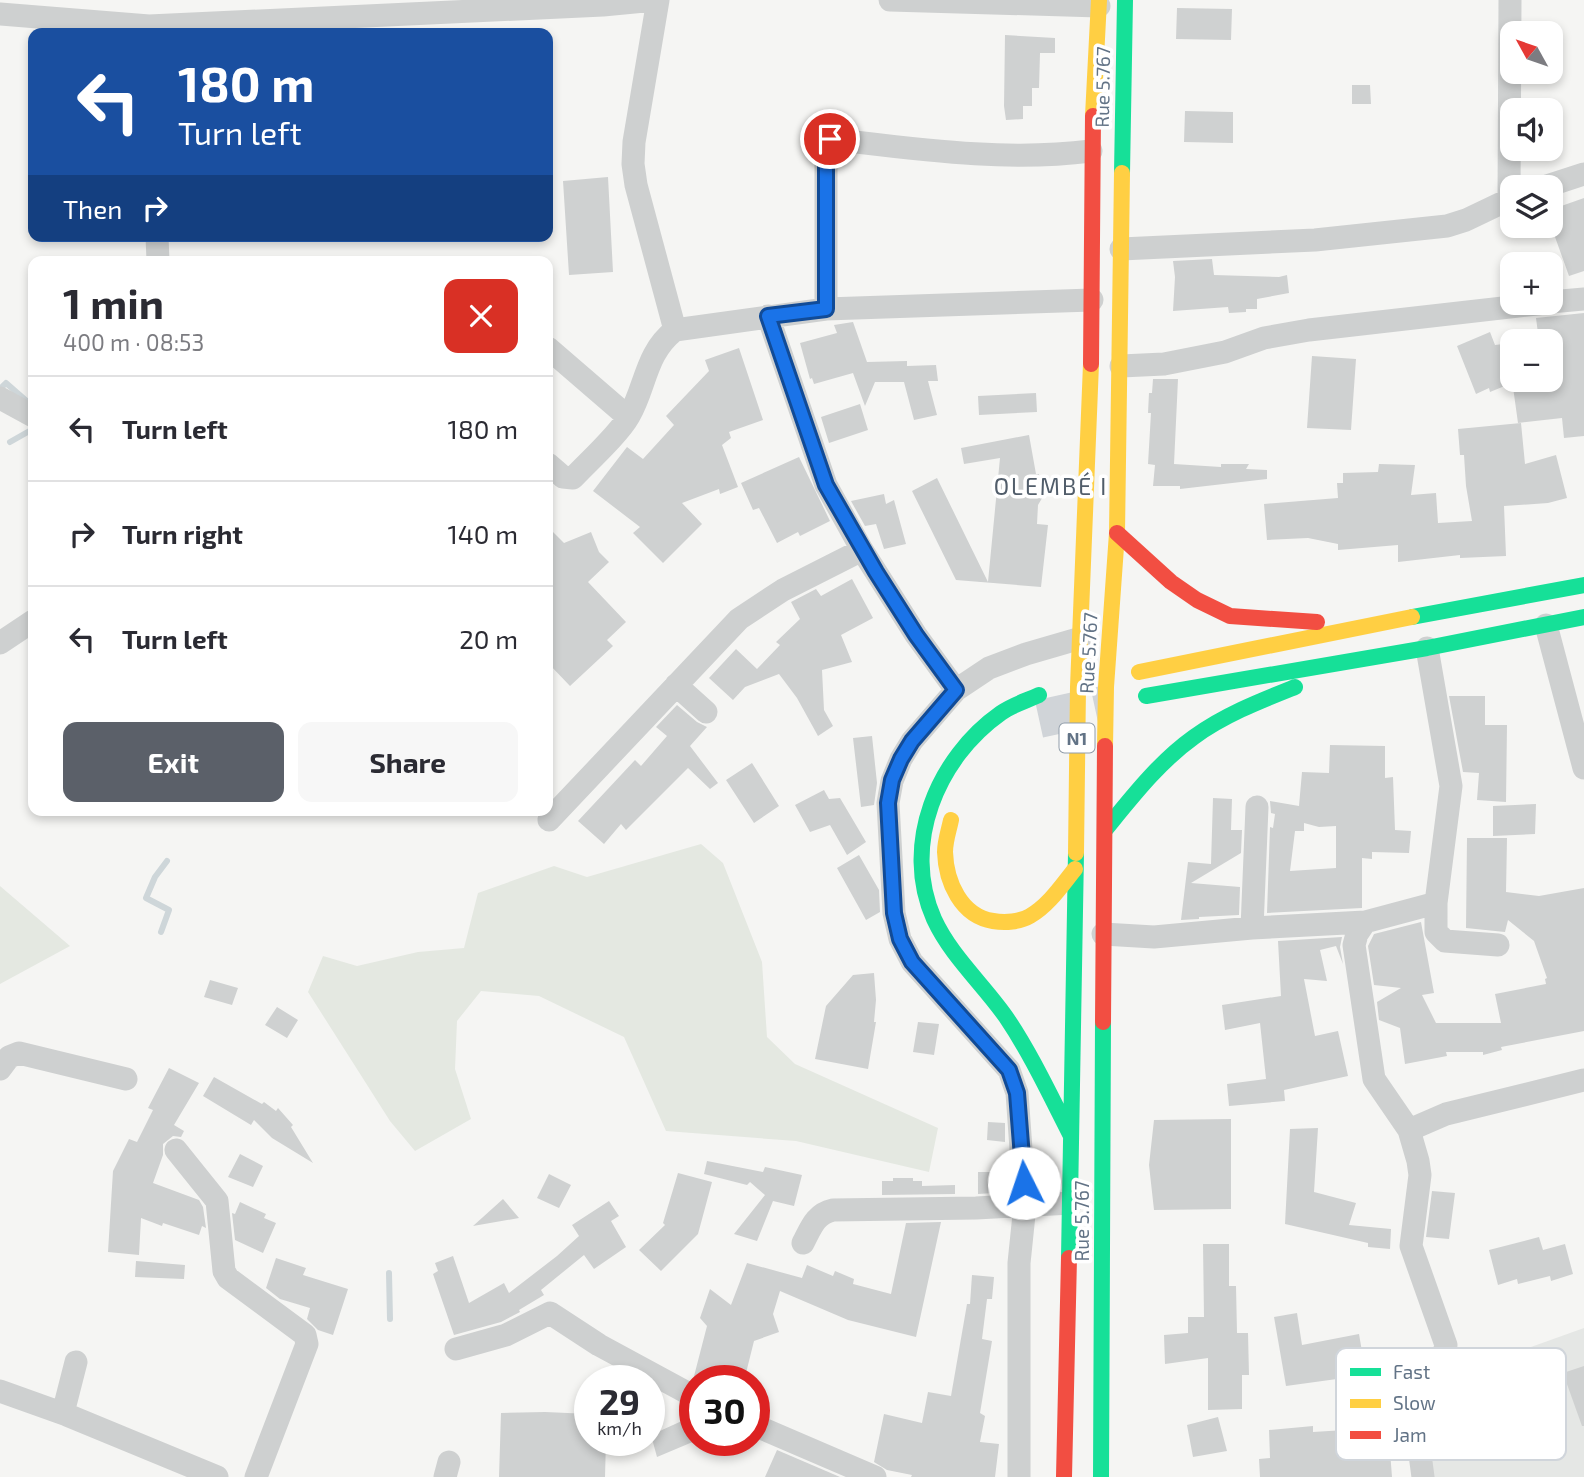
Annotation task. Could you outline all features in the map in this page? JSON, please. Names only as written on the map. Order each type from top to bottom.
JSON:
[{"type":"highway","name":"Rue 5.767","points":[[1101,1477],[1103,934],[1107,687],[1117,533],[1125,0]]},
{"type":"highway","name":"N1","points":[[1064,1477],[1075,869],[1092,300],[1091,151],[1099,3]]},
{"type":"highway","points":[[1117,533],[1171,582],[1197,600],[1230,616],[1364,626]]},
{"type":"highway","points":[[1139,672],[1364,626],[1584,586]]},
{"type":"highway","points":[[1146,696],[1427,648],[1584,617]]},
{"type":"highway","points":[[1105,830],[1151,775],[1194,738],[1238,710],[1365,658]]},
{"type":"highway","points":[[1039,695],[1001,713],[954,758],[932,796],[922,835],[921,880],[932,917],[947,942],[1007,1018],[1072,1139]]},
{"type":"highway","points":[[959,800],[953,810],[945,849],[950,884],[961,903],[973,914],[987,921],[1008,922],[1028,918],[1052,899],[1075,869]]},
{"type":"street","points":[[185,28],[657,0],[634,142],[633,164],[636,185],[675,330]]},
{"type":"street","points":[[890,0],[1099,3]]},
{"type":"street","points":[[1510,0],[1511,175]]},
{"type":"street","points":[[0,15],[129,28]]},
{"type":"street","points":[[826,309],[826,156],[830,139],[962,154],[1037,156],[1091,151]]},
{"type":"street","points":[[1563,181],[1584,174]]},
{"type":"street","points":[[1121,249],[1315,240],[1447,226],[1500,203]]},
{"type":"street","points":[[1563,301],[1584,299]]},
{"type":"street","points":[[553,468],[563,477],[573,478],[628,417],[654,352],[662,340],[675,330],[826,309],[1092,300]]},
{"type":"street","points":[[1121,366],[1164,364],[1225,352],[1265,338],[1309,330],[1500,308]]},
{"type":"street","points":[[768,316],[826,485],[862,550],[916,635],[956,690]]},
{"type":"street","points":[[553,352],[628,417]]},
{"type":"street","points":[[0,398],[28,413]]},
{"type":"street","points":[[553,816],[739,619],[783,590],[862,550]]},
{"type":"street","points":[[0,643],[28,624]]},
{"type":"street","points":[[1546,625],[1584,768]]},
{"type":"street","points":[[1019,1477],[1019,1264],[1025,1205],[1017,1093],[1009,1070],[912,962],[900,939],[894,913],[888,803],[892,780],[901,759],[912,741],[956,690],[989,668],[1026,653],[1081,638]]},
{"type":"street","points":[[1427,648],[1451,786],[1436,903],[1436,932],[1446,941],[1498,945]]},
{"type":"street","points":[[676,685],[706,712]]},
{"type":"street","points":[[1252,928],[1257,807]]},
{"type":"street","points":[[549,820],[553,816]]},
{"type":"street","points":[[1103,934],[1154,937],[1365,922],[1436,903]]},
{"type":"street","points":[[1365,922],[1354,945],[1374,1079],[1409,1130],[1420,1175],[1410,1246],[1446,1348]]},
{"type":"street","points":[[0,1069],[9,1057],[19,1053],[126,1079]]},
{"type":"street","points":[[1409,1130],[1446,1114],[1584,1080]]},
{"type":"street","points":[[176,1150],[217,1201],[224,1271],[228,1279],[305,1335],[307,1344],[256,1477]]},
{"type":"street","points":[[803,1243],[816,1218],[823,1212],[833,1210],[1071,1203]]},
{"type":"street","points":[[456,1349],[506,1335],[550,1313],[599,1345],[679,1388]]},
{"type":"street","points":[[67,1416],[64,1409],[76,1362]]},
{"type":"street","points":[[0,1391],[217,1477]]},
{"type":"street","points":[[770,1432],[875,1477]]},
{"type":"shaded area","points":[[701,844],[723,863],[762,962],[767,1037],[795,1064],[938,1128],[929,1172],[796,1141],[666,1131],[624,1037],[539,996],[481,991],[457,1021],[455,1069],[471,1119],[415,1151],[390,1121],[308,992],[323,956],[357,966],[418,952],[464,948],[478,893],[554,866],[587,877]]},
{"type":"shaded area","points":[[0,886],[70,946],[0,984]]},
{"type":"shaded area","points":[[1584,1328],[1584,1477],[1430,1477],[1428,1460],[1566,1460],[1566,1348],[1528,1348]]},
{"type":"building","points":[[1177,8],[1232,9],[1231,40],[1176,39]]},
{"type":"building","points":[[1005,35],[1055,38],[1055,53],[1040,53],[1039,88],[1032,88],[1032,106],[1023,106],[1023,119],[1006,120]]},
{"type":"building","points":[[1352,85],[1370,85],[1371,104],[1352,104]]},
{"type":"building","points":[[1185,111],[1233,112],[1233,143],[1184,142]]},
{"type":"building","points":[[608,177],[613,272],[569,275],[563,181]]},
{"type":"building","points":[[1584,198],[1584,271],[1569,276],[1563,252],[1560,252],[1555,238],[1563,238],[1563,205]]},
{"type":"building","points":[[1212,259],[1214,275],[1287,275],[1289,293],[1257,299],[1257,309],[1246,309],[1246,312],[1229,313],[1228,307],[1173,311],[1173,261]]},
{"type":"building","points":[[1584,313],[1584,436],[1564,438],[1562,418],[1518,423],[1514,392],[1563,392],[1563,329],[1537,329],[1536,318]]},
{"type":"building","points":[[853,322],[867,362],[907,361],[907,366],[936,365],[938,381],[928,381],[937,415],[914,420],[904,382],[875,382],[865,406],[853,373],[814,384],[812,378],[810,379],[800,343],[837,333],[834,325]]},
{"type":"building","points":[[1490,332],[1495,345],[1500,344],[1500,388],[1490,392],[1489,388],[1476,394],[1457,346]]},
{"type":"building","points":[[739,348],[763,420],[729,432],[731,438],[722,445],[738,487],[720,494],[719,489],[682,503],[702,524],[663,563],[633,533],[640,527],[593,491],[627,447],[643,459],[674,425],[666,416],[709,371],[705,360]]},
{"type":"building","points":[[1312,356],[1356,359],[1351,430],[1307,428]]},
{"type":"building","points":[[1153,379],[1178,379],[1174,464],[1221,467],[1221,464],[1249,464],[1246,469],[1267,470],[1267,479],[1180,489],[1180,486],[1153,486],[1155,465],[1148,464],[1151,413],[1148,413]]},
{"type":"building","points":[[1036,393],[1037,412],[979,415],[978,396]]},
{"type":"building","points":[[860,404],[868,430],[829,443],[821,417]]},
{"type":"building","points":[[1521,423],[1525,464],[1556,455],[1567,498],[1548,503],[1504,506],[1506,556],[1460,558],[1460,555],[1398,562],[1398,545],[1338,550],[1338,544],[1308,538],[1267,540],[1264,504],[1338,498],[1337,483],[1343,483],[1343,473],[1378,472],[1379,464],[1415,465],[1411,495],[1436,493],[1438,523],[1472,521],[1458,429]]},
{"type":"building","points":[[1029,435],[1039,482],[1051,483],[1038,505],[1037,524],[1048,525],[1041,587],[956,580],[912,491],[937,478],[988,582],[1000,458],[964,464],[961,448]]},
{"type":"building","points":[[799,457],[830,521],[800,536],[798,532],[777,543],[759,508],[753,510],[741,483]]},
{"type":"building","points":[[884,494],[886,504],[894,500],[906,544],[884,549],[876,524],[865,526],[851,501]]},
{"type":"building","points":[[553,532],[564,543],[591,532],[599,552],[609,562],[588,582],[626,622],[607,640],[613,646],[570,686],[553,668]]},
{"type":"building","points":[[852,579],[873,618],[841,635],[852,662],[822,670],[824,710],[833,726],[818,736],[797,698],[779,674],[745,687],[733,700],[709,678],[736,649],[757,669],[780,645],[776,642],[800,619],[791,602],[816,589],[821,596]]},
{"type":"building","points":[[1449,696],[1485,696],[1485,725],[1507,725],[1506,802],[1477,800],[1479,773],[1463,772]]},
{"type":"building","points":[[677,705],[707,727],[690,746],[718,783],[710,789],[688,768],[626,830],[621,824],[604,844],[578,821],[635,760],[641,766],[667,736],[656,727]]},
{"type":"building","points":[[872,736],[877,783],[874,805],[861,807],[853,738]]},
{"type":"building","points":[[1330,745],[1385,746],[1385,778],[1393,777],[1395,830],[1411,831],[1409,853],[1372,852],[1372,859],[1362,858],[1362,908],[1267,913],[1270,827],[1273,828],[1275,814],[1271,813],[1270,801],[1299,806],[1302,772],[1329,773]],"holes":[[[1304,823],[1319,827],[1336,826],[1336,868],[1290,871],[1295,831],[1304,831]]]},
{"type":"building","points":[[752,763],[779,806],[754,823],[726,780]]},
{"type":"building","points":[[824,790],[829,799],[840,798],[866,842],[847,855],[830,825],[810,832],[795,805]]},
{"type":"building","points":[[1213,798],[1232,799],[1231,830],[1242,830],[1241,853],[1191,883],[1240,887],[1239,915],[1181,920],[1188,862],[1211,864]]},
{"type":"building","points":[[1536,804],[1535,834],[1493,836],[1493,806]]},
{"type":"building","points":[[1467,838],[1507,838],[1506,892],[1539,896],[1584,888],[1584,1031],[1501,1047],[1502,1050],[1483,1055],[1483,1052],[1446,1052],[1447,1056],[1405,1064],[1400,1028],[1379,1020],[1377,1002],[1401,988],[1374,985],[1368,946],[1374,934],[1421,922],[1434,993],[1422,995],[1436,1023],[1501,1023],[1495,994],[1546,984],[1547,978],[1534,941],[1508,920],[1505,932],[1466,928]]},
{"type":"building","points":[[859,855],[879,890],[880,912],[866,920],[837,868]]},
{"type":"building","points":[[1342,937],[1340,947],[1343,964],[1336,946],[1320,950],[1327,981],[1304,979],[1315,1036],[1338,1031],[1348,1076],[1284,1090],[1285,1101],[1229,1106],[1227,1084],[1266,1079],[1260,1023],[1225,1030],[1222,1005],[1281,996],[1278,941]]},
{"type":"building","points":[[874,973],[876,1022],[868,1069],[815,1059],[826,1006],[853,975]]},
{"type":"building","points":[[210,980],[238,988],[232,1005],[204,997]]},
{"type":"building","points":[[277,1007],[298,1020],[287,1038],[265,1025]]},
{"type":"building","points":[[918,1022],[939,1024],[934,1055],[913,1052]]},
{"type":"building","points":[[169,1068],[199,1083],[174,1125],[184,1131],[181,1137],[173,1136],[163,1144],[163,1155],[153,1183],[199,1200],[203,1207],[206,1228],[202,1226],[199,1235],[141,1218],[139,1255],[108,1252],[113,1171],[129,1139],[137,1142],[153,1110],[148,1108]]},
{"type":"building","points":[[214,1077],[262,1104],[264,1102],[276,1111],[278,1108],[293,1125],[291,1127],[313,1163],[272,1138],[254,1120],[251,1125],[203,1096]]},
{"type":"building","points":[[1231,1119],[1231,1209],[1154,1210],[1149,1165],[1154,1120]]},
{"type":"building","points":[[988,1122],[1005,1123],[1005,1142],[987,1140]]},
{"type":"building","points":[[1318,1128],[1314,1192],[1356,1203],[1349,1225],[1391,1229],[1390,1249],[1368,1247],[1368,1243],[1285,1224],[1290,1129]]},
{"type":"building","points":[[240,1154],[263,1166],[253,1187],[228,1177]]},
{"type":"building","points":[[707,1161],[763,1172],[765,1167],[802,1175],[794,1206],[773,1201],[757,1241],[734,1234],[765,1195],[750,1182],[747,1185],[704,1174]]},
{"type":"building","points":[[978,1172],[1009,1172],[1010,1192],[978,1194]]},
{"type":"building","points":[[678,1173],[712,1182],[698,1234],[661,1271],[639,1250],[665,1225],[663,1223]]},
{"type":"building","points":[[549,1174],[571,1185],[559,1208],[537,1198]]},
{"type":"building","points":[[893,1178],[913,1178],[913,1181],[922,1181],[922,1186],[955,1185],[955,1194],[882,1195],[882,1181],[893,1181]]},
{"type":"building","points":[[1432,1191],[1455,1193],[1449,1239],[1426,1237]]},
{"type":"building","points":[[503,1199],[519,1218],[473,1226]]},
{"type":"building","points":[[609,1201],[619,1216],[611,1221],[626,1247],[594,1269],[584,1255],[541,1290],[544,1295],[519,1310],[520,1312],[501,1322],[454,1335],[433,1274],[438,1271],[435,1263],[453,1256],[469,1303],[504,1283],[509,1293],[579,1236],[572,1225]]},
{"type":"building","points":[[240,1202],[266,1214],[264,1218],[276,1223],[263,1253],[235,1240],[232,1213],[235,1214]]},
{"type":"building","points":[[941,1222],[916,1337],[848,1320],[780,1291],[773,1314],[779,1332],[754,1341],[748,1365],[697,1365],[707,1326],[700,1318],[710,1289],[731,1305],[747,1263],[802,1278],[807,1265],[833,1276],[835,1271],[854,1279],[853,1284],[891,1294],[906,1223]]},
{"type":"building","points":[[1539,1237],[1543,1250],[1565,1244],[1573,1274],[1551,1281],[1550,1276],[1518,1284],[1517,1279],[1498,1285],[1489,1250]]},
{"type":"building","points":[[1203,1244],[1229,1244],[1229,1286],[1236,1286],[1237,1333],[1248,1333],[1249,1375],[1242,1375],[1242,1409],[1208,1410],[1208,1358],[1165,1364],[1164,1335],[1188,1333],[1188,1317],[1204,1317]]},
{"type":"building","points":[[276,1258],[306,1268],[303,1275],[348,1289],[333,1335],[318,1330],[307,1319],[310,1308],[280,1299],[266,1288]]},
{"type":"building","points":[[136,1261],[185,1265],[184,1279],[135,1277]]},
{"type":"building","points":[[972,1275],[994,1277],[992,1299],[987,1299],[982,1339],[992,1341],[980,1413],[985,1416],[980,1442],[999,1444],[995,1477],[911,1477],[912,1475],[887,1470],[874,1462],[884,1414],[922,1423],[928,1392],[951,1396],[967,1304],[970,1304]]},
{"type":"building","points":[[1297,1313],[1302,1345],[1359,1334],[1361,1348],[1336,1348],[1336,1379],[1286,1386],[1274,1317]]},
{"type":"building","points":[[1584,1366],[1584,1426],[1566,1381],[1566,1372]]},
{"type":"building","points":[[501,1413],[574,1413],[574,1456],[606,1456],[605,1477],[499,1477]]},
{"type":"building","points":[[1218,1417],[1227,1451],[1193,1457],[1187,1425]]},
{"type":"building","points":[[679,1422],[679,1448],[665,1454],[665,1429]]},
{"type":"building","points":[[1313,1426],[1313,1432],[1336,1431],[1336,1460],[1391,1460],[1392,1477],[1260,1477],[1259,1459],[1270,1458],[1269,1430]]},
{"type":"building","points":[[777,1450],[840,1477],[765,1477]]},
{"type":"waterway","points":[[0,389],[6,383],[28,402]]},
{"type":"waterway","points":[[10,442],[28,432]]},
{"type":"waterway","points":[[161,932],[169,910],[146,898],[155,877],[167,861]]},
{"type":"waterway","points":[[389,1273],[390,1319]]},
{"type":"tunnel","points":[[1039,719],[1108,704]]},
{"type":"traffic: fast","points":[[1122,173],[1125,0]]},
{"type":"traffic: fast","points":[[1412,617],[1584,585]]},
{"type":"traffic: fast","points":[[1146,696],[1427,648],[1584,617]]},
{"type":"traffic: fast","points":[[1105,830],[1158,769],[1194,737],[1230,715],[1295,687]]},
{"type":"traffic: fast","points":[[1039,695],[1001,713],[978,732],[959,754],[943,778],[931,805],[924,833],[922,862],[925,891],[941,932],[1015,1031],[1070,1134]]},
{"type":"traffic: fast","points":[[1069,1258],[1076,853]]},
{"type":"traffic: fast","points":[[1101,1477],[1103,1022]]},
{"type":"traffic: slow","points":[[1093,116],[1099,0]]},
{"type":"traffic: slow","points":[[1105,746],[1106,687],[1117,533],[1122,173]]},
{"type":"traffic: slow","points":[[1076,853],[1078,687],[1091,364]]},
{"type":"traffic: slow","points":[[1139,672],[1412,617]]},
{"type":"traffic: slow","points":[[951,820],[945,848],[948,875],[964,905],[982,918],[1007,922],[1030,916],[1049,901],[1075,869]]},
{"type":"traffic: jam","points":[[1091,364],[1093,116]]},
{"type":"traffic: jam","points":[[1117,533],[1171,582],[1197,600],[1230,616],[1317,622]]},
{"type":"traffic: jam","points":[[1103,1022],[1105,746]]},
{"type":"traffic: jam","points":[[1064,1477],[1069,1258]]},
{"type":"district","name":"OLEMBÉ I","points":[[1051,486]]},
{"type":"route","points":[[830,139],[826,156],[826,309],[768,316],[826,485],[862,550],[916,635],[956,690],[912,741],[892,780],[888,803],[894,913],[900,939],[912,962],[1009,1070],[1017,1093],[1024,1183]]}]
